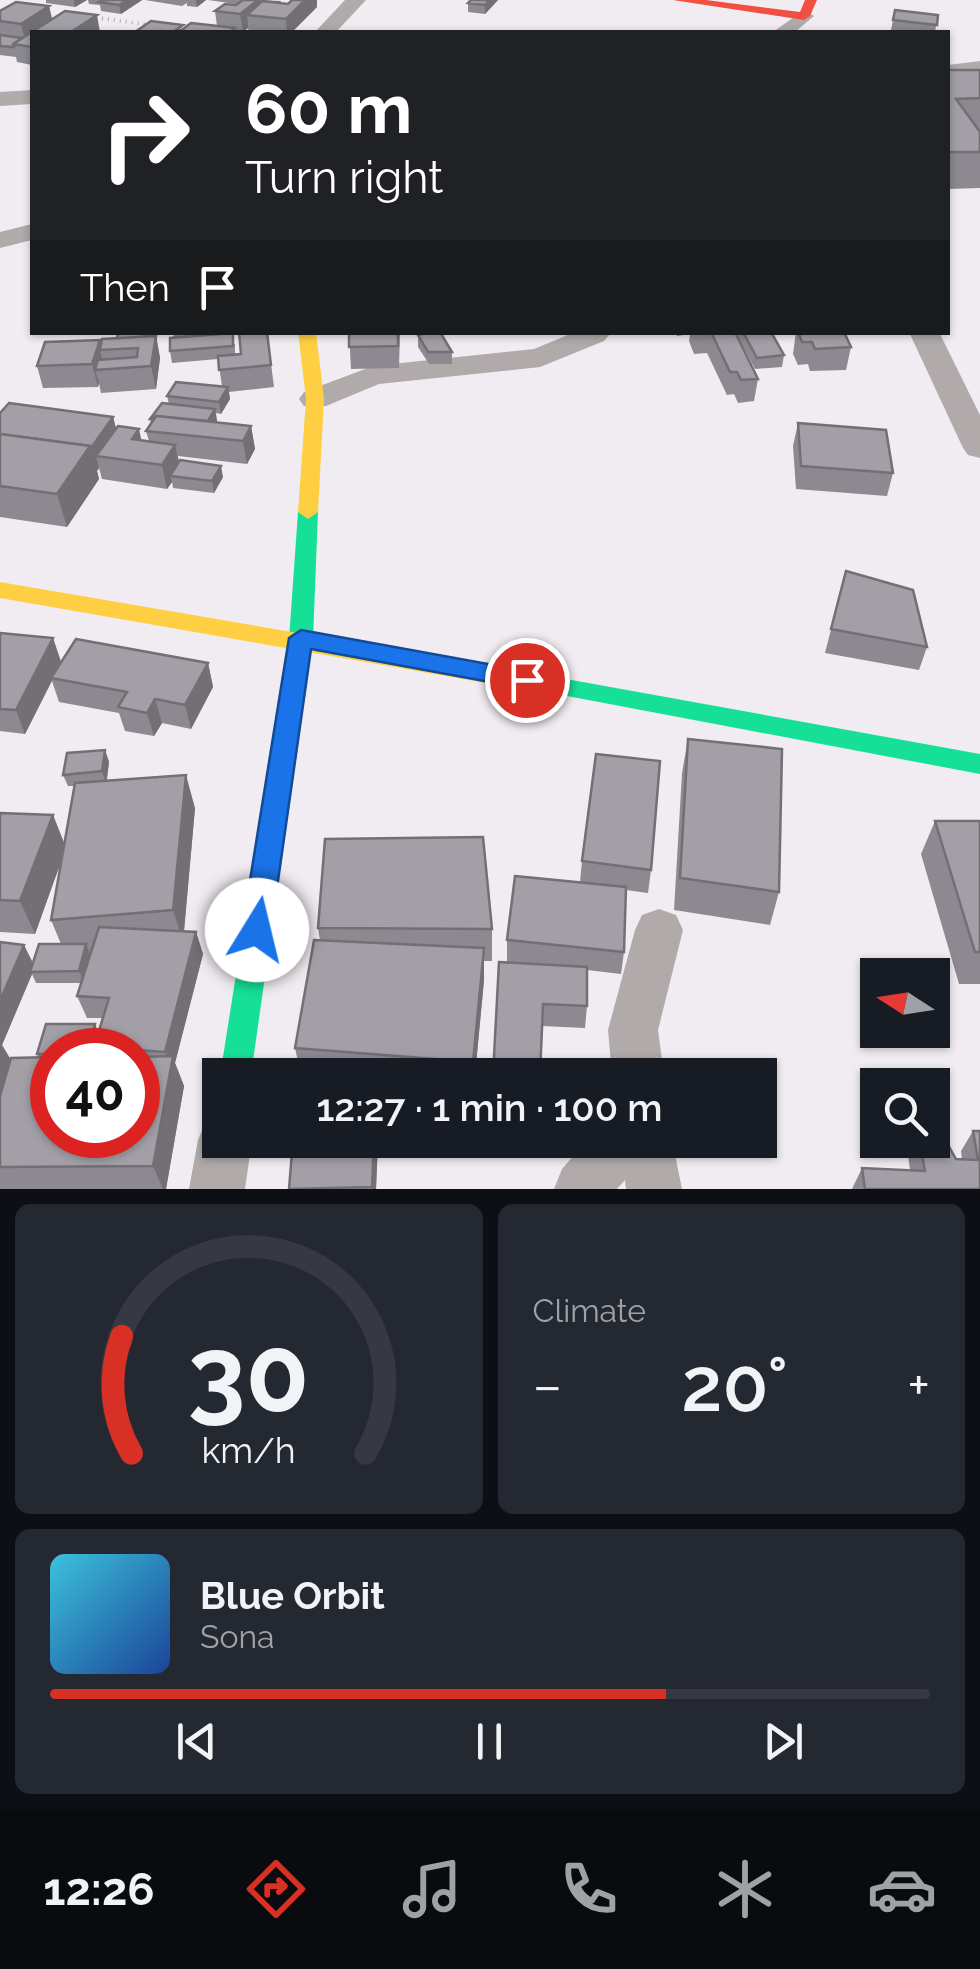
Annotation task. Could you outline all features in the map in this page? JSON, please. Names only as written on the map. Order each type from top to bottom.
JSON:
[{"type":"street","points":[[327,30],[356,0]]},
{"type":"street","points":[[680,0],[808,8]]},
{"type":"street","points":[[786,30],[808,8]]},
{"type":"street","points":[[950,71],[980,67]]},
{"type":"street","points":[[0,100],[30,97]]},
{"type":"street","points":[[0,240],[30,232]]},
{"type":"street","points":[[237,1058],[301,638],[314,399],[308,335]]},
{"type":"street","points":[[314,399],[373,375],[540,358],[594,335]]},
{"type":"street","points":[[925,335],[980,448]]},
{"type":"street","points":[[0,590],[301,638],[980,764]]},
{"type":"street","points":[[636,1058],[634,1030],[659,930]]},
{"type":"street","points":[[217,1189],[222,1158]]},
{"type":"street","points":[[582,1189],[607,1158]]},
{"type":"street","points":[[648,1158],[654,1189]]},
{"type":"path","points":[[81,16],[154,26]]},
{"type":"building","points":[[127,0],[119,5],[99,2]]},
{"type":"building","points":[[243,0],[258,0],[240,14],[215,11],[225,4],[236,5]]},
{"type":"building","points":[[305,0],[286,19],[247,15],[262,1],[288,4]]},
{"type":"building","points":[[490,0],[485,5],[468,3]]},
{"type":"building","points":[[16,2],[49,6],[21,24],[0,21],[0,11]]},
{"type":"building","points":[[895,10],[938,15],[937,25],[893,20]]},
{"type":"building","points":[[65,11],[97,15],[74,30],[35,30]]},
{"type":"building","points":[[151,21],[183,25],[176,30],[138,30]]},
{"type":"building","points":[[191,23],[235,28],[232,30],[182,30]]},
{"type":"building","points":[[30,33],[30,47],[13,44]]},
{"type":"building","points":[[0,35],[22,38],[14,47],[0,46]]},
{"type":"building","points":[[950,70],[980,70],[980,98],[956,99],[980,132],[980,152],[950,152]]},
{"type":"building","points":[[118,335],[154,335],[154,336],[117,339]]},
{"type":"building","points":[[233,335],[233,346],[170,351],[170,338]]},
{"type":"building","points":[[239,335],[267,335],[271,365],[219,370],[218,356],[241,354]]},
{"type":"building","points":[[349,335],[398,335],[398,346],[349,347]]},
{"type":"building","points":[[418,335],[442,335],[452,352],[428,352]]},
{"type":"building","points":[[712,335],[736,335],[758,379],[741,380],[737,372],[730,372]]},
{"type":"building","points":[[745,335],[773,335],[784,355],[757,358]]},
{"type":"building","points":[[799,335],[845,335],[851,347],[815,349],[812,342],[802,342]]},
{"type":"building","points":[[156,336],[151,366],[95,370],[98,360],[137,357],[138,348],[100,350],[102,339]]},
{"type":"building","points":[[100,340],[92,364],[37,366],[45,342]]},
{"type":"building","points":[[176,382],[228,387],[219,402],[167,396]]},
{"type":"building","points":[[9,403],[113,417],[91,448],[0,434],[0,413]]},
{"type":"building","points":[[162,403],[215,409],[208,421],[156,416],[150,419]]},
{"type":"building","points":[[156,416],[251,426],[243,441],[146,431]]},
{"type":"building","points":[[798,423],[886,430],[893,473],[801,466]]},
{"type":"building","points":[[118,426],[139,429],[132,439],[175,445],[162,465],[96,456]]},
{"type":"building","points":[[0,434],[90,446],[57,494],[0,486]]},
{"type":"building","points":[[180,460],[221,466],[212,481],[170,476]]},
{"type":"building","points":[[846,571],[913,590],[927,647],[831,629]]},
{"type":"building","points":[[0,633],[53,638],[16,710],[0,709]]},
{"type":"building","points":[[76,639],[208,663],[185,705],[155,699],[147,713],[118,707],[127,692],[51,678]]},
{"type":"building","points":[[688,739],[782,749],[779,892],[680,878]]},
{"type":"building","points":[[105,750],[102,771],[63,775],[67,753]]},
{"type":"building","points":[[596,754],[660,761],[651,870],[582,861]]},
{"type":"building","points":[[186,775],[173,910],[51,920],[75,783]]},
{"type":"building","points":[[0,813],[53,815],[20,901],[0,900]]},
{"type":"building","points":[[935,821],[980,821],[980,952],[975,952]]},
{"type":"building","points":[[483,837],[492,929],[318,928],[325,839]]},
{"type":"building","points":[[515,876],[626,887],[624,952],[507,940]]},
{"type":"building","points":[[99,927],[196,932],[165,1052],[160,1052],[160,1028],[100,1028],[109,998],[77,996]]},
{"type":"building","points":[[314,940],[484,948],[473,1058],[295,1048]]},
{"type":"building","points":[[0,942],[24,945],[0,1001]]},
{"type":"building","points":[[39,944],[86,944],[79,971],[30,972]]},
{"type":"building","points":[[499,962],[587,967],[587,1006],[543,1004],[541,1058],[494,1058]]},
{"type":"building","points":[[46,1024],[95,1024],[94,1028],[45,1028]]},
{"type":"building","points":[[160,1056],[173,1056],[160,1128]]},
{"type":"building","points":[[11,1058],[30,1058],[30,1158],[154,1158],[153,1166],[0,1167],[0,1096]]},
{"type":"building","points":[[973,1131],[980,1131],[980,1189],[865,1189],[862,1168],[925,1171],[922,1158],[950,1158],[950,1148],[956,1159],[978,1160]]},
{"type":"building","points":[[292,1158],[373,1158],[372,1187],[289,1189]]},
{"type":"traffic: fast","points":[[238,1058],[301,639],[308,512]]},
{"type":"traffic: fast","points":[[555,686],[980,764]]},
{"type":"traffic: slow","points":[[307,335],[315,399],[308,512]]},
{"type":"traffic: slow","points":[[0,590],[555,686]]},
{"type":"traffic: jam","points":[[679,0],[804,16],[811,0]]},
{"type":"route","points":[[257,930],[301,638],[527,680]]}]
